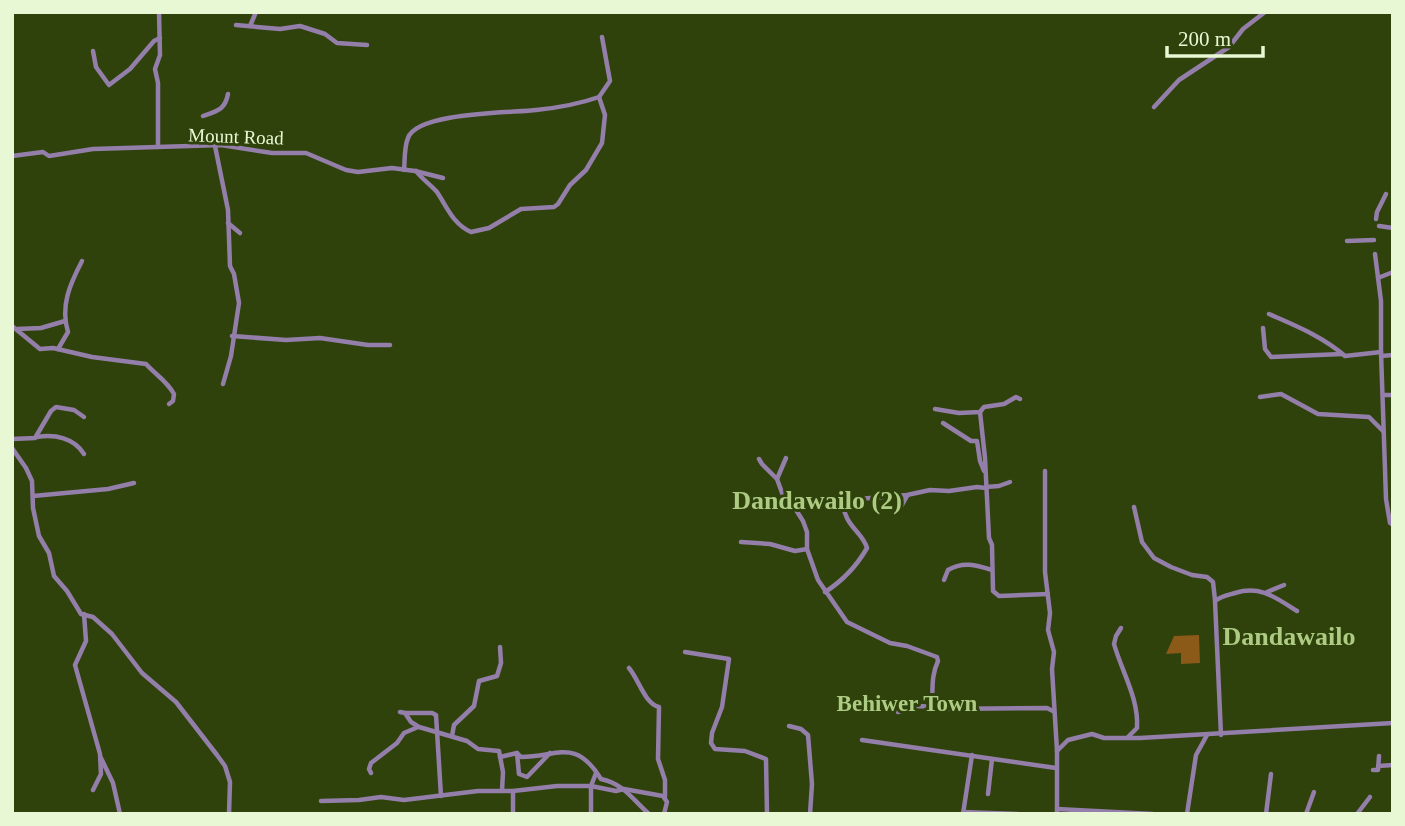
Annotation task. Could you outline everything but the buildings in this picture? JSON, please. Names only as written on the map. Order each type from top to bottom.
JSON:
[{"type":"street","points":[[158,148],[158,83],[155,69],[160,55],[159,12]]},
{"type":"street","points":[[250,26],[256,12]]},
{"type":"street","points":[[1154,107],[1179,80],[1229,47],[1244,29],[1265,12]]},
{"type":"street","points":[[236,25],[280,30],[300,26],[325,34],[337,43],[350,46],[366,44]]},
{"type":"street","points":[[404,170],[408,137],[413,131],[423,127],[462,115],[536,110],[599,97],[610,81],[602,37]]},
{"type":"street","points":[[93,51],[96,67],[109,85],[130,69],[154,41],[160,38]]},
{"type":"street","points":[[203,116],[221,110],[226,104],[228,94]]},
{"type":"street","points":[[415,170],[436,192],[461,227],[471,232],[489,228],[521,209],[554,207],[586,170],[602,143],[605,116],[599,97]]},
{"type":"street","name":"Mount Road","points":[[12,156],[43,152],[49,156],[93,149],[221,145],[272,153],[306,153],[346,170],[358,172],[392,168],[415,170],[443,178]]},
{"type":"street","points":[[215,146],[226,201],[230,265],[239,303],[223,384]]},
{"type":"street","points":[[1376,219],[1386,194]]},
{"type":"street","points":[[228,223],[240,233]]},
{"type":"street","points":[[1379,226],[1393,228]]},
{"type":"street","points":[[1347,241],[1374,240]]},
{"type":"street","points":[[1375,254],[1381,301],[1385,499],[1390,523],[1393,525]]},
{"type":"street","points":[[58,349],[68,332],[65,321],[68,287],[82,261]]},
{"type":"street","points":[[1378,278],[1393,272]]},
{"type":"street","points":[[1269,314],[1310,332],[1345,356],[1393,355]]},
{"type":"street","points":[[14,328],[41,328],[65,321]]},
{"type":"street","points":[[14,328],[40,349],[58,349],[92,358],[146,364],[171,388],[174,394],[173,401],[169,404]]},
{"type":"street","points":[[1264,328],[1265,349],[1271,357],[1343,354]]},
{"type":"street","points":[[232,336],[286,340],[320,338],[368,345],[390,345]]},
{"type":"street","points":[[1260,397],[1281,394],[1318,414],[1369,417],[1384,431]]},
{"type":"street","points":[[1383,395],[1393,395]]},
{"type":"street","points":[[1020,399],[1010,398],[1004,404],[984,407],[980,412],[993,591],[999,596],[1048,594]]},
{"type":"street","points":[[36,437],[54,407],[70,409],[84,417]]},
{"type":"street","points":[[934,409],[958,413],[980,412]]},
{"type":"street","points":[[943,423],[971,441],[977,441],[980,461],[986,475]]},
{"type":"street","points":[[12,439],[60,436],[80,448],[84,454]]},
{"type":"street","points":[[12,448],[28,471],[38,531],[49,553],[54,576],[78,610],[96,619],[116,638],[142,673],[176,702],[217,755],[225,766],[230,782],[229,814]]},
{"type":"street","points":[[777,479],[786,458]]},
{"type":"street","points":[[759,459],[777,479],[785,502],[796,510],[803,521],[807,532],[807,549],[818,580],[847,622],[890,643],[937,657],[938,661],[931,676],[932,704],[935,707]]},
{"type":"street","points":[[1045,471],[1045,572],[1048,630],[1054,652],[1053,711],[1057,751],[1057,811],[1153,814]]},
{"type":"street","points":[[785,502],[986,488],[1010,482]]},
{"type":"street","points":[[33,496],[108,489],[134,483]]},
{"type":"street","points":[[1385,499],[1393,494]]},
{"type":"street","points":[[898,512],[907,495]]},
{"type":"street","points":[[825,592],[843,580],[867,548],[865,541],[847,518],[841,500]]},
{"type":"street","points":[[1134,507],[1142,542],[1154,558],[1192,575],[1207,577],[1213,582],[1221,735]]},
{"type":"street","points":[[741,542],[770,544],[795,551],[807,549]]},
{"type":"street","points":[[944,580],[948,570],[957,564],[972,564],[992,570]]},
{"type":"street","points":[[1266,592],[1284,585]]},
{"type":"street","points":[[1215,601],[1246,590],[1266,592],[1297,611]]},
{"type":"street","points":[[84,614],[86,642],[75,665],[100,754],[113,783],[120,814]]},
{"type":"street","points":[[1121,628],[1114,644],[1133,694],[1138,721],[1137,728],[1127,738]]},
{"type":"street","points":[[452,736],[454,725],[474,706],[479,681],[485,677],[497,676],[500,647]]},
{"type":"street","points":[[685,652],[729,659],[722,708],[711,743],[715,750],[745,751],[766,759],[767,814]]},
{"type":"street","points":[[629,668],[640,682],[649,702],[659,707],[659,759],[665,779],[667,802],[664,814]]},
{"type":"street","points":[[898,712],[918,706],[951,710],[1047,708],[1053,711]]},
{"type":"street","points":[[441,796],[437,733],[437,720],[432,713],[402,713],[419,727],[437,733],[467,741],[478,749],[499,751],[502,791]]},
{"type":"street","points":[[1057,751],[1068,740],[1092,734],[1104,738],[1221,735],[1393,723]]},
{"type":"street","points":[[789,726],[805,731],[808,735],[812,784],[810,814]]},
{"type":"street","points":[[371,773],[369,769],[372,764],[391,749],[404,733],[419,727]]},
{"type":"street","points":[[1187,814],[1196,755],[1207,735]]},
{"type":"street","points":[[862,740],[1056,768]]},
{"type":"street","points":[[517,753],[521,757],[536,757],[566,750],[592,763],[601,779],[614,782],[624,789],[649,814]]},
{"type":"street","points":[[517,753],[519,774],[527,777],[550,752]]},
{"type":"street","points":[[500,757],[517,753]]},
{"type":"street","points":[[93,790],[101,774],[100,754]]},
{"type":"street","points":[[972,755],[963,813],[1018,814]]},
{"type":"street","points":[[1379,755],[1376,768],[1393,765]]},
{"type":"street","points":[[988,794],[992,759]]},
{"type":"street","points":[[591,814],[591,786],[597,772]]},
{"type":"street","points":[[1266,814],[1271,774]]},
{"type":"street","points":[[321,802],[382,797],[404,800],[478,791],[513,791],[557,786],[591,786],[617,791],[624,789],[665,797]]},
{"type":"street","points":[[513,791],[513,814]]},
{"type":"street","points":[[1306,814],[1314,792]]},
{"type":"street","points":[[1357,814],[1370,797]]},
{"type":"shaded area","points":[[1199,635],[1200,663],[1181,664],[1181,653],[1166,654],[1174,636]]},
{"type":"district","name":"Dandawailo (2)","points":[[817,500]]},
{"type":"district","name":"Dandawailo","points":[[1289,636]]},
{"type":"district","name":"Behiwer Town","points":[[907,703]]}]
